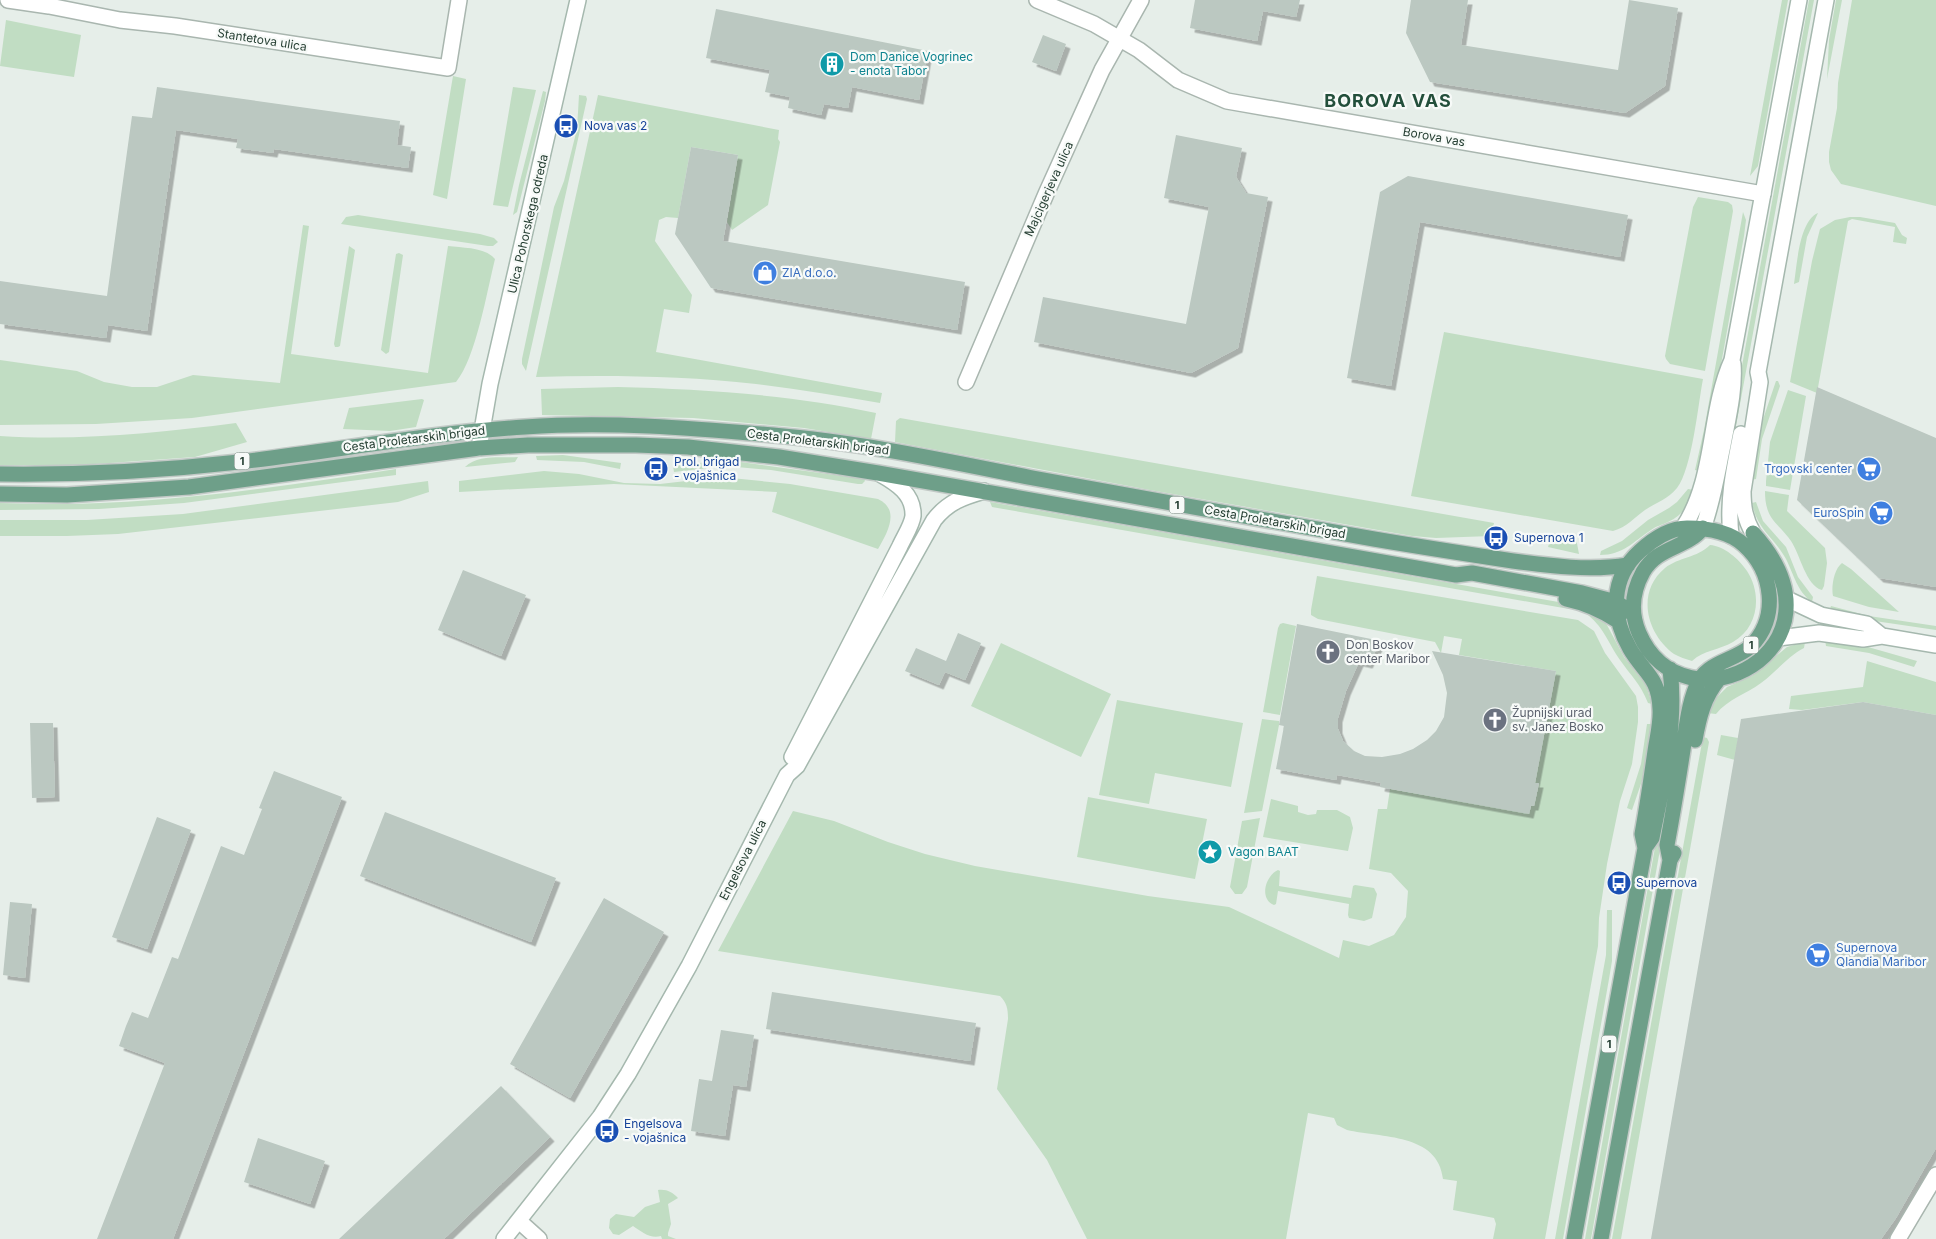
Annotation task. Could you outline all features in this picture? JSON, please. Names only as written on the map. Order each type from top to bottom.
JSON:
[{"type":"main road","name":"Cesta Proletarskih brigad","points":[[0,474],[66,474],[190,467],[422,436],[530,426],[637,426],[778,435],[833,442],[926,457],[1193,508],[1457,553],[1544,565],[1587,568],[1628,565]]},
{"type":"main road","name":"Cesta Proletarskih brigad","points":[[0,494],[67,495],[189,487],[479,448],[548,445],[688,447],[779,457],[878,473],[1456,574]]},
{"type":"main road","name":"1","points":[[1628,565],[1634,556],[1654,540],[1683,528],[1703,528],[1731,536],[1743,543],[1763,569],[1769,586],[1770,602],[1767,618],[1760,633],[1750,647],[1734,657],[1716,664],[1699,679]]},
{"type":"main road","points":[[1703,528],[1696,537],[1665,550],[1644,570],[1635,592],[1632,614],[1642,639],[1649,651],[1659,662],[1670,669],[1699,679],[1719,679]]},
{"type":"main road","name":"1","points":[[1601,1239],[1670,860],[1678,847],[1698,722],[1704,702],[1719,679],[1744,671],[1757,662],[1778,638],[1784,624],[1787,599],[1781,574],[1772,557],[1753,533]]},
{"type":"main road","points":[[1618,621],[1617,591],[1628,565]]},
{"type":"main road","points":[[1456,574],[1472,573],[1582,593],[1616,602],[1632,614]]},
{"type":"main road","name":"1","points":[[1456,574],[1469,582],[1580,602],[1601,610],[1618,621],[1630,649],[1654,679],[1659,694],[1660,715],[1642,834],[1645,848],[1574,1239]]},
{"type":"main road","points":[[1769,586],[1787,599]]},
{"type":"main road","points":[[1645,848],[1652,838],[1673,718],[1674,695],[1670,669]]},
{"type":"main road","points":[[1670,860],[1667,845],[1688,720],[1699,679]]},
{"type":"street","name":"Stantetova ulica","points":[[8,0],[50,3],[120,20],[175,26],[448,68],[459,0]]},
{"type":"street","name":"Ulica Pohorskega odreda","points":[[479,448],[490,384],[578,0]]},
{"type":"street","name":"Borova vas","points":[[1037,0],[1094,24],[1121,39],[1178,80],[1227,100],[1763,194]]},
{"type":"street","name":"Majcigerjeva ulica","points":[[966,382],[1046,194],[1102,70],[1121,39],[1141,0]]},
{"type":"street","points":[[1683,528],[1698,501],[1723,380],[1732,360],[1799,0]]},
{"type":"street","points":[[1753,533],[1746,519],[1742,504],[1742,491],[1760,382],[1758,372],[1826,0]]},
{"type":"street","points":[[1703,528],[1715,484],[1728,418],[1734,379],[1732,360]]},
{"type":"street","points":[[1731,536],[1730,488],[1751,378],[1758,372]]},
{"type":"street","points":[[787,775],[790,761],[900,546],[913,516],[911,501],[901,486],[878,473]]},
{"type":"street","name":"Engelsova ulica","points":[[504,1239],[600,1117],[628,1074],[689,966],[787,775],[797,766],[934,520],[953,501],[984,491]]},
{"type":"street","points":[[1787,599],[1821,615],[1867,624],[1882,636]]},
{"type":"street","points":[[1778,638],[1819,633],[1863,639],[1882,636],[1936,645]]},
{"type":"street","points":[[1898,1239],[1936,1175]]},
{"type":"street","points":[[519,1220],[539,1239]]},
{"type":"green space","points":[[1782,0],[1788,0],[1758,166],[1750,176]]},
{"type":"green space","points":[[1809,0],[1814,0],[1727,475],[1722,475]]},
{"type":"green space","points":[[1836,0],[1842,0],[1827,79],[1829,40]]},
{"type":"green space","points":[[1852,0],[1936,0],[1936,206],[1841,184],[1831,170],[1829,152]]},
{"type":"green space","points":[[6,20],[81,35],[74,77],[0,66]]},
{"type":"green space","points":[[453,76],[466,79],[447,199],[433,195]]},
{"type":"green space","points":[[513,87],[536,90],[508,207],[493,205]]},
{"type":"green space","points":[[543,91],[546,92],[545,101],[517,212],[513,215],[519,185]]},
{"type":"green space","points":[[579,95],[586,96],[587,99],[526,371],[522,364],[522,359],[554,207],[564,181],[577,129]]},
{"type":"green space","points":[[598,95],[779,130],[778,139],[780,142],[768,205],[732,230],[727,222],[738,155],[691,147],[678,218],[666,217],[659,220],[655,241],[692,295],[689,313],[664,309],[656,352],[882,393],[880,403],[729,381],[646,377],[536,377]]},
{"type":"green space","points":[[1698,197],[1728,202],[1732,205],[1733,211],[1705,371],[1670,364],[1665,356],[1693,207]]},
{"type":"green space","points":[[1743,212],[1746,220],[1744,236],[1710,426],[1699,471],[1695,470],[1704,430]]},
{"type":"green space","points":[[1818,213],[1807,237],[1799,282],[1794,284],[1803,234],[1812,218]]},
{"type":"green space","points":[[358,215],[480,234],[494,238],[498,242],[493,246],[488,246],[341,224],[346,217]]},
{"type":"green space","points":[[1850,217],[1895,223],[1902,235],[1907,238],[1906,244],[1893,242],[1895,227],[1852,219],[1848,221],[1817,393],[1790,382],[1812,261],[1820,229],[1835,220]]},
{"type":"green space","points":[[303,225],[309,226],[291,354],[428,373],[448,246],[480,250],[495,259],[475,341],[463,371],[456,382],[192,418],[96,424],[0,425],[0,360],[77,371],[104,382],[132,387],[157,387],[193,375],[280,383]]},
{"type":"green space","points":[[349,246],[355,250],[340,346],[335,347],[334,344]]},
{"type":"green space","points":[[396,254],[403,255],[389,352],[386,354],[381,350]]},
{"type":"green space","points":[[1444,332],[1703,379],[1687,467],[1677,488],[1670,495],[1645,510],[1626,525],[1613,531],[1411,496]]},
{"type":"green space","points":[[1776,381],[1778,381],[1780,386],[1762,439],[1756,479],[1751,480],[1756,440]]},
{"type":"green space","points":[[618,387],[682,389],[780,397],[876,413],[871,439],[804,428],[693,418],[542,415],[541,389]]},
{"type":"green space","points":[[1788,390],[1806,396],[1790,490],[1766,486],[1770,442]]},
{"type":"green space","points":[[424,400],[416,427],[390,431],[343,429],[349,408]]},
{"type":"green space","points":[[900,418],[1494,523],[1491,536],[1436,538],[1412,536],[1150,490],[895,442],[896,421]]},
{"type":"green space","points":[[236,423],[247,442],[195,457],[81,465],[0,465],[0,436],[89,437]]},
{"type":"green space","points":[[563,455],[621,463],[620,469],[584,462],[537,460],[536,456]]},
{"type":"green space","points":[[518,457],[515,462],[465,467],[483,458]]},
{"type":"green space","points":[[726,460],[864,479],[865,481],[862,484],[858,484],[771,470],[726,466],[674,472],[673,466]]},
{"type":"green space","points":[[396,469],[396,475],[184,503],[99,509],[0,510],[0,503],[99,503],[199,496],[298,484]]},
{"type":"green space","points":[[544,471],[579,474],[624,483],[660,484],[721,477],[790,484],[878,499],[889,509],[890,522],[878,549],[772,512],[777,492],[614,484],[459,492],[459,481]]},
{"type":"green space","points":[[428,481],[429,492],[398,502],[118,534],[0,536],[0,520],[87,520],[183,514]]},
{"type":"green space","points":[[1688,489],[1694,490],[1688,505],[1677,516],[1621,550],[1615,553],[1600,555],[1601,551],[1622,541],[1648,520],[1677,502]]},
{"type":"green space","points":[[1765,491],[1789,495],[1787,511],[1825,548],[1827,563],[1822,590],[1812,582],[1791,541],[1771,517],[1766,504]]},
{"type":"green space","points":[[990,502],[1570,604],[1569,609],[992,507]]},
{"type":"green space","points":[[1756,502],[1763,521],[1786,547],[1798,577],[1813,597],[1812,602],[1799,588],[1786,559],[1758,520],[1752,503]]},
{"type":"green space","points":[[1552,533],[1576,538],[1579,554],[1548,547]]},
{"type":"green space","points":[[1710,545],[1721,548],[1731,554],[1747,571],[1755,590],[1755,610],[1753,619],[1742,636],[1692,661],[1674,654],[1664,645],[1651,624],[1648,600],[1650,589],[1656,578],[1665,568],[1670,564],[1699,553]]},
{"type":"green space","points":[[1842,563],[1899,612],[1869,607],[1833,596],[1834,578],[1837,569]]},
{"type":"green space","points":[[1317,576],[1578,620],[1594,631],[1605,653],[1636,696],[1638,722],[1632,764],[1620,801],[1607,864],[1599,918],[1598,946],[1545,1239],[1493,1239],[1496,1224],[1494,1218],[1453,1210],[1457,1181],[1443,1179],[1439,1164],[1431,1153],[1419,1145],[1406,1140],[1347,1130],[1337,1125],[1334,1118],[1308,1113],[1286,1239],[1087,1239],[1047,1160],[997,1089],[1008,1019],[1007,1006],[1000,996],[718,951],[793,811],[834,821],[925,854],[975,866],[1148,896],[1229,907],[1339,958],[1343,940],[1369,946],[1394,935],[1406,917],[1408,891],[1391,873],[1369,869],[1378,809],[1387,809],[1390,789],[1529,813],[1531,806],[1534,806],[1539,784],[1535,783],[1556,671],[1459,655],[1462,639],[1444,636],[1441,653],[1435,642],[1318,619],[1311,615]]},
{"type":"green space","points":[[1831,606],[1869,616],[1936,626],[1936,630],[1868,620],[1830,609]]},
{"type":"green space","points":[[1589,610],[1607,625],[1624,657],[1646,685],[1652,704],[1648,703],[1639,685],[1594,620],[1588,615]]},
{"type":"green space","points":[[1283,623],[1296,626],[1280,715],[1263,712],[1278,628]]},
{"type":"green space","points":[[1825,640],[1868,647],[1917,661],[1914,667],[1869,653],[1826,646]]},
{"type":"green space","points":[[1805,642],[1804,648],[1761,683],[1732,701],[1716,714],[1707,713],[1715,699],[1727,687],[1752,676],[1787,647]]},
{"type":"green space","points":[[1001,643],[1111,694],[1081,757],[971,706]]},
{"type":"green space","points":[[1867,661],[1936,682],[1936,715],[1863,702],[1802,710],[1789,709],[1791,696],[1863,687]]},
{"type":"green space","points":[[1117,700],[1243,723],[1231,787],[1155,773],[1149,804],[1099,795]]},
{"type":"green space","points":[[1262,719],[1279,721],[1279,725],[1262,811],[1244,813]]},
{"type":"green space","points":[[1647,724],[1652,724],[1644,775],[1632,810],[1627,808],[1641,764]]},
{"type":"green space","points":[[1676,730],[1681,731],[1591,1239],[1585,1239]]},
{"type":"green space","points":[[1721,735],[1738,738],[1735,760],[1717,755]]},
{"type":"green space","points":[[1703,737],[1707,738],[1709,742],[1621,1239],[1612,1239]]},
{"type":"green space","points":[[1088,797],[1207,819],[1195,879],[1077,857]]},
{"type":"green space","points":[[1271,799],[1298,806],[1298,812],[1308,815],[1316,814],[1317,810],[1337,810],[1350,817],[1353,828],[1348,851],[1263,837]]},
{"type":"green space","points":[[1260,818],[1247,887],[1242,894],[1235,894],[1230,887],[1242,821]]},
{"type":"green space","points":[[1278,870],[1280,871],[1279,886],[1351,898],[1353,886],[1355,885],[1374,888],[1377,894],[1372,918],[1364,921],[1349,918],[1349,904],[1278,891],[1276,904],[1274,905],[1266,898],[1265,893],[1267,882],[1273,873]]},
{"type":"green space","points":[[1607,910],[1612,910],[1612,961],[1563,1239],[1555,1239],[1606,955]]},
{"type":"green space","points":[[658,1190],[669,1191],[678,1198],[668,1204],[671,1224],[668,1236],[676,1239],[662,1239],[661,1236],[650,1236],[633,1226],[619,1235],[613,1234],[609,1228],[610,1219],[616,1214],[634,1217],[645,1207],[660,1202]]},
{"type":"building","points":[[1195,0],[1300,0],[1296,17],[1263,11],[1257,41],[1190,28]]},
{"type":"building","points":[[1411,0],[1468,0],[1461,45],[1618,70],[1629,0],[1678,8],[1665,86],[1625,113],[1430,82],[1406,33]]},
{"type":"building","name":"Dom Danice Vogrinec - enota Tabor","points":[[716,9],[928,51],[919,100],[852,87],[848,108],[824,104],[821,115],[788,108],[790,97],[765,92],[770,70],[706,58]]},
{"type":"building","points":[[1043,35],[1066,44],[1056,71],[1032,62]]},
{"type":"building","points":[[157,87],[400,121],[397,145],[411,147],[408,168],[274,149],[273,153],[236,148],[238,139],[176,130],[147,331],[108,325],[106,338],[0,324],[0,281],[107,296],[132,116],[152,118]]},
{"type":"building","points":[[1176,135],[1242,148],[1236,177],[1246,193],[1268,197],[1238,348],[1191,373],[1034,342],[1043,297],[1186,324],[1209,207],[1164,198]]},
{"type":"building","points":[[691,147],[738,155],[723,241],[965,282],[957,330],[711,288],[675,234]]},
{"type":"building","points":[[1408,176],[1628,215],[1620,257],[1420,222],[1391,386],[1347,378],[1380,192]]},
{"type":"building","name":"Trgovski center","points":[[1817,387],[1936,438],[1936,587],[1879,578],[1797,500]]},
{"type":"building","points":[[463,570],[526,595],[501,656],[438,630]]},
{"type":"building","name":"Župnijski urad sv. Janez Bosko","points":[[1297,624],[1381,641],[1368,664],[1359,662],[1346,691],[1338,718],[1338,729],[1343,741],[1354,751],[1365,756],[1382,757],[1400,754],[1413,749],[1427,740],[1436,731],[1444,717],[1447,693],[1443,675],[1432,651],[1556,671],[1535,783],[1539,783],[1534,806],[1531,806],[1529,814],[1380,787],[1381,783],[1337,775],[1336,780],[1276,769],[1284,726],[1279,725]]},
{"type":"building","points":[[958,633],[981,643],[965,680],[945,672],[939,685],[905,671],[916,648],[946,661]]},
{"type":"building","name":"Supernova Qlandia Maribor","points":[[1863,702],[1936,715],[1936,1148],[1896,1218],[1881,1239],[1651,1239],[1741,719]]},
{"type":"building","points":[[30,723],[53,723],[55,797],[32,798]]},
{"type":"building","points":[[274,771],[342,797],[173,1239],[97,1239],[165,1063],[119,1046],[126,1026],[132,1012],[148,1018],[172,957],[178,959],[221,846],[244,855],[262,809],[259,808]]},
{"type":"building","points":[[385,812],[556,878],[531,942],[360,876]]},
{"type":"building","points":[[157,817],[191,830],[147,949],[112,937]]},
{"type":"building","points":[[604,898],[664,932],[570,1098],[510,1064]]},
{"type":"building","points":[[10,902],[32,904],[25,978],[3,975]]},
{"type":"building","points":[[772,992],[976,1023],[970,1061],[766,1029]]},
{"type":"building","points":[[721,1030],[754,1035],[746,1087],[733,1085],[725,1136],[691,1131],[699,1079],[712,1081]]},
{"type":"building","points":[[501,1086],[550,1137],[444,1239],[339,1239]]},
{"type":"building","points":[[258,1138],[325,1161],[310,1204],[244,1182]]},
{"type":"place","name":"Dom Danice Vogrinec - enota Tabor","points":[[832,64]]},
{"type":"place","name":"Nova vas 2","points":[[566,126]]},
{"type":"place","name":"ZIA d.o.o.","points":[[765,273]]},
{"type":"place","name":"Prol. brigad - vojašnica","points":[[656,469]]},
{"type":"place","name":"Trgovski center","points":[[1869,469]]},
{"type":"place","name":"EuroSpin","points":[[1881,513]]},
{"type":"place","name":"Supernova 1","points":[[1496,538]]},
{"type":"place","name":"Don Boskov center Maribor","points":[[1328,652]]},
{"type":"place","name":"Župnijski urad sv. Janez Bosko","points":[[1495,720]]},
{"type":"place","name":"Vagon BAAT","points":[[1210,852]]},
{"type":"place","name":"Supernova","points":[[1619,883]]},
{"type":"place","name":"Supernova Qlandia Maribor","points":[[1818,955]]},
{"type":"place","name":"Engelsova - vojašnica","points":[[607,1131]]},
{"type":"district","name":"BOROVA VAS","points":[[1388,101]]}]
